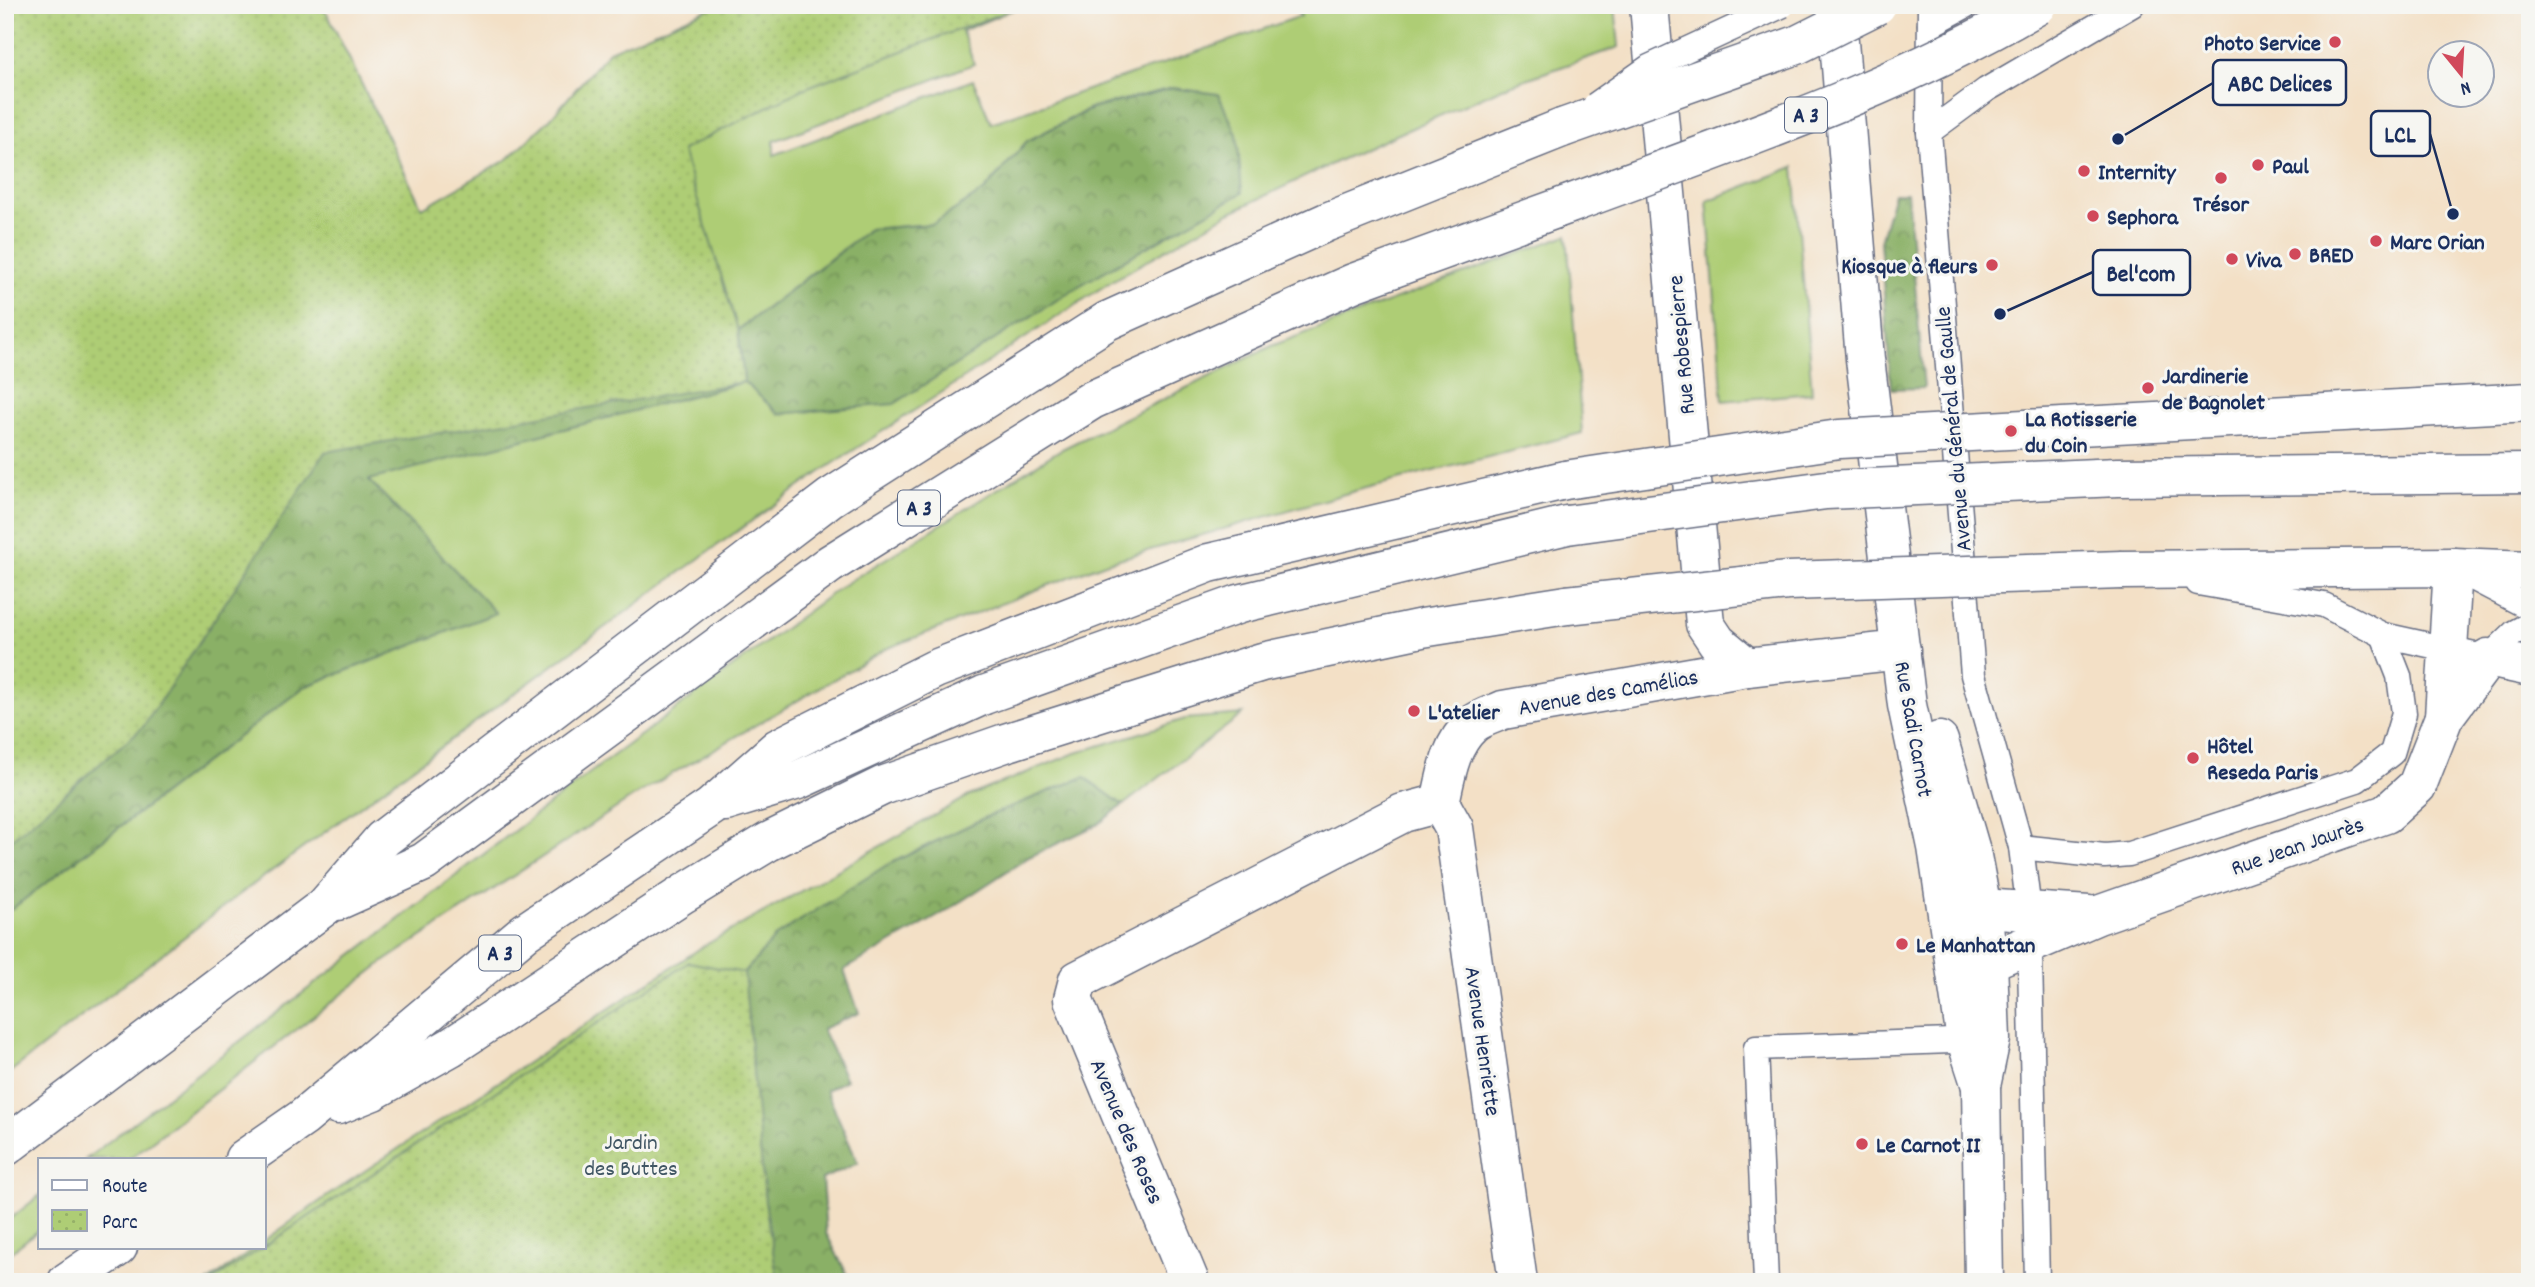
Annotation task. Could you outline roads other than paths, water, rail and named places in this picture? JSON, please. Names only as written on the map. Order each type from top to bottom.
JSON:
[{"type":"main road","name":"Rue Robespierre","points":[[1649,5],[1706,624],[1717,642],[1747,667]]},
{"type":"main road","points":[[1836,5],[1865,359],[1901,650]]},
{"type":"main road","points":[[325,906],[383,839],[831,498],[1107,321],[1327,222],[1562,128],[1797,45],[1877,5]]},
{"type":"main road","name":"A 3","points":[[5,1147],[325,906],[424,862],[830,564],[1092,400],[1353,283],[1819,110],[1979,39],[2038,5]]},
{"type":"main road","name":"A 3","points":[[245,1158],[303,1118],[525,932],[710,807],[778,748],[934,669],[1197,568],[1565,480],[1839,439],[2530,402]]},
{"type":"main road","points":[[710,807],[798,780],[984,695],[1239,604],[1567,525],[1826,490],[2118,477],[2530,473]]},
{"type":"main road","name":"Rue Jean Jaurès","points":[[2444,717],[2454,568]]},
{"type":"main road","points":[[303,1118],[373,1091],[451,1047],[768,842],[882,786],[1005,743],[1262,662],[1422,628],[1567,605],[1788,581],[2122,570],[2530,570]]},
{"type":"main road","name":"Avenue des Camélias","points":[[1440,803],[1457,745],[1473,724],[1503,710],[1747,667],[1901,650]]},
{"type":"main road","name":"Rue Sadi Carnot","points":[[1901,650],[1907,705],[1979,1040]]},
{"type":"main road","name":"Rue Sadi Carnot","points":[[1901,650],[1923,684],[1970,850],[1982,908],[1988,962],[1979,1040],[1984,1282]]},
{"type":"main road","points":[[2488,658],[2530,667]]},
{"type":"main road","name":"Rue Jean Jaurès","points":[[1988,962],[2030,927],[2098,915],[2386,814],[2417,786],[2444,717],[2488,658]]},
{"type":"main road","name":"Avenue des Roses","points":[[1190,1282],[1073,999],[1078,980],[1403,813],[1440,803]]},
{"type":"main road","name":"Avenue Henriette","points":[[1440,803],[1454,828],[1518,1282]]},
{"type":"main road","points":[[1937,847],[1982,908]]},
{"type":"main road","name":"Rue Jean Jaurès","points":[[1982,908],[2030,927]]},
{"type":"main road","points":[[67,1282],[117,1248]]},
{"type":"lane","points":[[1562,128],[1649,67],[1783,5]]},
{"type":"lane","points":[[1930,15],[1967,5]]},
{"type":"lane","points":[[1929,132],[1986,90],[2132,5]]},
{"type":"lane","name":"Avenue du Général de Gaulle","points":[[1930,15],[1929,132],[1973,675],[2021,847]]},
{"type":"lane","points":[[2454,568],[2530,608]]},
{"type":"lane","points":[[2122,570],[2324,605],[2383,635],[2488,658],[2515,632],[2530,624]]},
{"type":"lane","points":[[2037,1282],[2030,927],[2021,847],[2105,856],[2129,854],[2357,780],[2392,753],[2404,713],[2399,676],[2383,635]]},
{"type":"lane","points":[[1766,1282],[1756,1048],[1979,1040]]},
{"type":"place","name":"Photo Service","points":[[2335,42]]},
{"type":"place","name":"ABC Delices","points":[[2118,139]]},
{"type":"place","name":"Paul","points":[[2258,165]]},
{"type":"place","name":"Internity","points":[[2084,171]]},
{"type":"place","name":"Trésor","points":[[2221,178]]},
{"type":"place","name":"LCL","points":[[2453,214]]},
{"type":"place","name":"Sephora","points":[[2093,216]]},
{"type":"place","name":"Marc Orian","points":[[2376,241]]},
{"type":"place","name":"BRED","points":[[2295,254]]},
{"type":"place","name":"Viva","points":[[2232,259]]},
{"type":"place","name":"Kiosque à fleurs","points":[[1992,265]]},
{"type":"place","name":"Bel'com","points":[[2000,314]]},
{"type":"place","name":"Jardinerie de Bagnolet","points":[[2148,388]]},
{"type":"place","name":"La Rotisserie du Coin","points":[[2011,431]]},
{"type":"place","name":"L'atelier","points":[[1414,711]]},
{"type":"place","name":"Hôtel Reseda Paris","points":[[2193,758]]},
{"type":"place","name":"Le Manhattan","points":[[1902,944]]},
{"type":"place","name":"Le Carnot II","points":[[1862,1144]]},
{"type":"park label","name":"Jardin des Buttes","points":[[631,1154]]}]
